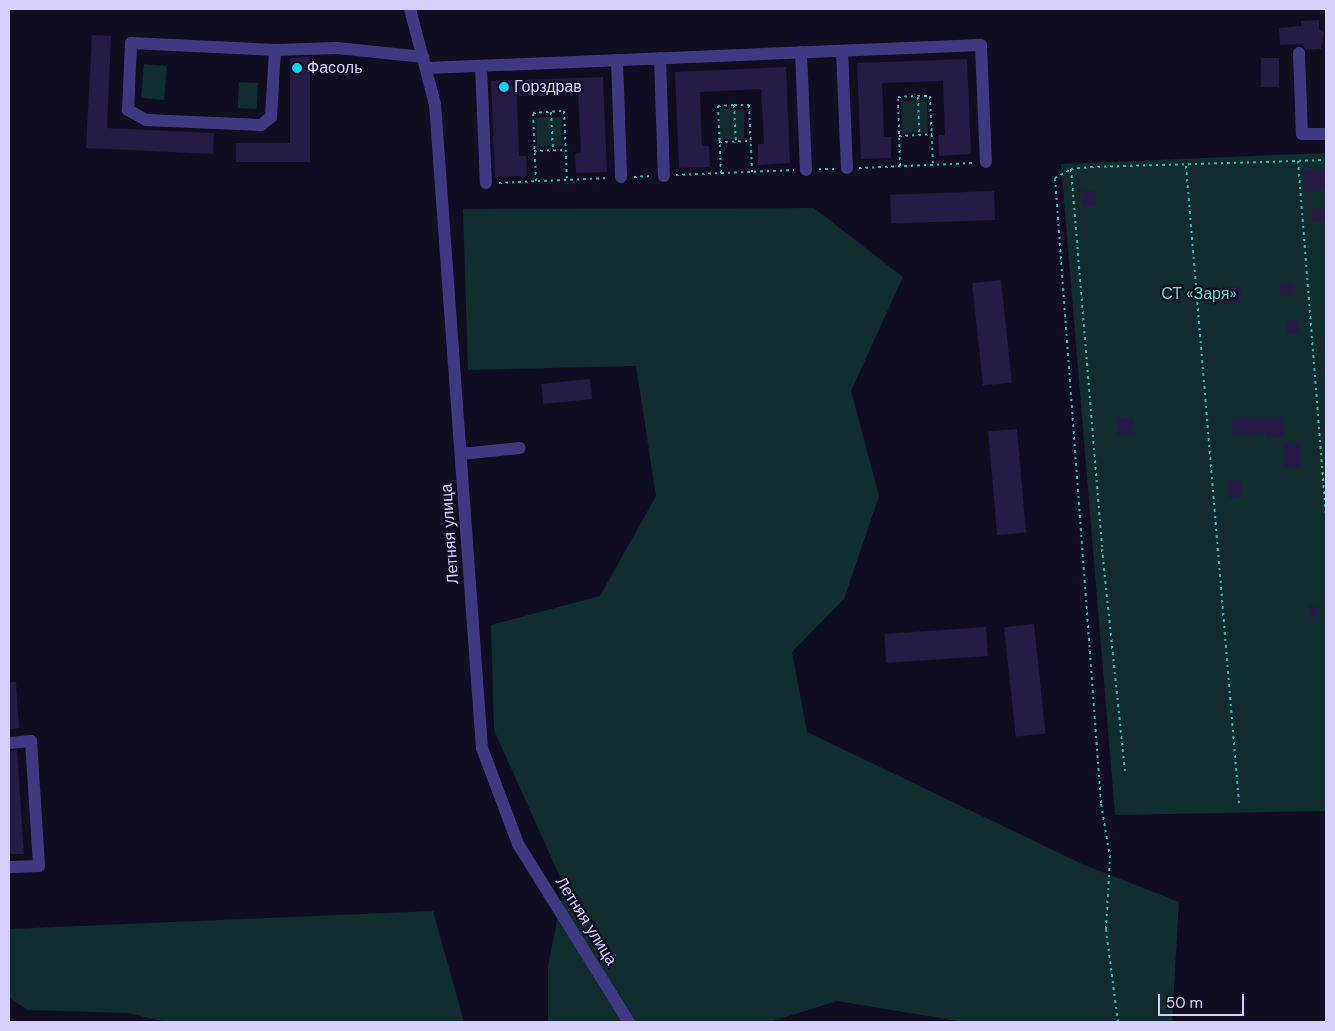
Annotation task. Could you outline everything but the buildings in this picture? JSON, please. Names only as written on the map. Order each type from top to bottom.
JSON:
[{"type":"street","name":"Летняя улица","points":[[410,9],[436,104],[482,748],[518,844],[629,1022]]},
{"type":"street","points":[[275,50],[271,117],[261,125],[146,120],[128,110],[131,43],[275,50],[337,48],[425,62],[481,66],[981,45],[986,162]]},
{"type":"street","points":[[842,51],[847,168]]},
{"type":"street","points":[[801,52],[806,170]]},
{"type":"street","points":[[1299,53],[1302,134],[1326,134]]},
{"type":"street","points":[[660,58],[664,176]]},
{"type":"street","points":[[617,60],[622,178]]},
{"type":"street","points":[[481,66],[486,183]]},
{"type":"street","points":[[461,454],[520,448]]},
{"type":"street","points":[[9,743],[31,742],[39,866],[9,868]]},
{"type":"path","points":[[900,166],[898,97],[918,96],[930,96],[933,165]]},
{"type":"path","points":[[918,96],[919,135]]},
{"type":"path","points":[[734,105],[736,142]]},
{"type":"path","points":[[721,174],[718,106],[749,105],[752,172]]},
{"type":"path","points":[[536,181],[533,113],[564,111],[567,180]]},
{"type":"path","points":[[551,112],[553,150]]},
{"type":"path","points":[[899,136],[932,134]]},
{"type":"path","points":[[719,142],[751,141]]},
{"type":"path","points":[[534,151],[566,150]]},
{"type":"path","points":[[1118,1022],[1106,929],[1110,858],[1100,804],[1055,178],[1070,169],[1326,160]]},
{"type":"path","points":[[1298,161],[1326,513]]},
{"type":"path","points":[[486,183],[986,162]]},
{"type":"path","points":[[1186,166],[1239,804]]},
{"type":"path","points":[[1070,169],[1102,549],[1125,773]]},
{"type":"green space","points":[[144,64],[167,66],[164,100],[141,98]]},
{"type":"green space","points":[[239,82],[258,83],[257,109],[238,108]]},
{"type":"green space","points":[[927,100],[928,132],[902,133],[901,101]]},
{"type":"green space","points":[[720,109],[744,109],[744,139],[720,139]]},
{"type":"green space","points":[[561,117],[562,146],[537,147],[536,118]]},
{"type":"green space","name":"СТ «Заря»","points":[[1326,153],[1326,811],[1115,815],[1061,164]]},
{"type":"green space","points":[[814,208],[903,277],[851,391],[879,496],[844,599],[792,652],[807,732],[1082,864],[1179,902],[1172,1022],[964,1022],[837,1001],[770,1022],[548,1022],[548,966],[564,886],[494,730],[491,625],[600,596],[656,496],[636,366],[468,370],[463,209]]},
{"type":"green space","points":[[433,911],[464,1022],[167,1022],[127,1013],[28,1010],[9,998],[9,929]]},
{"type":"place","name":"Фасоль","points":[[297,68]]},
{"type":"place","name":"Горздрав","points":[[504,87]]}]
